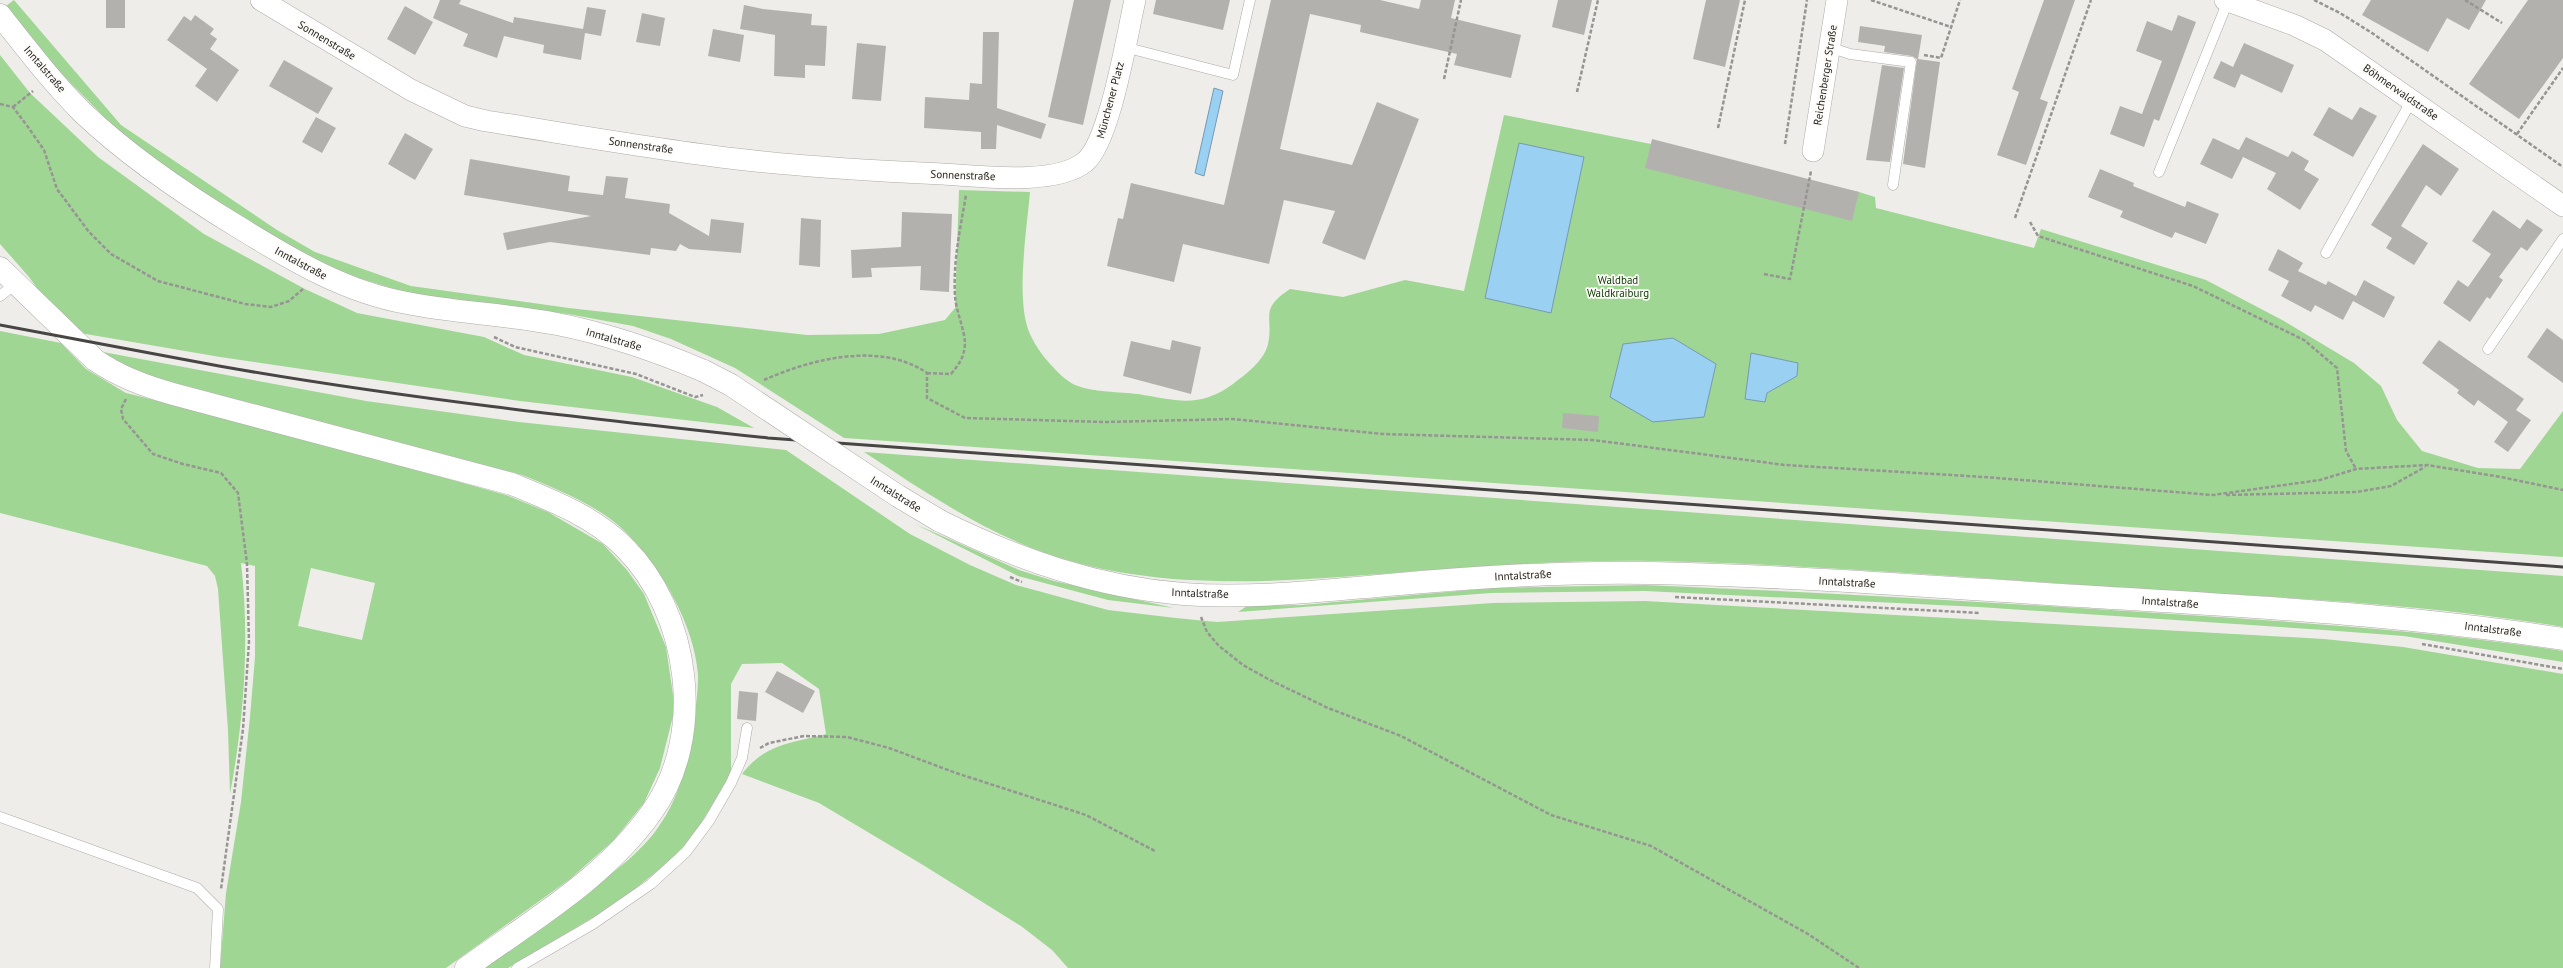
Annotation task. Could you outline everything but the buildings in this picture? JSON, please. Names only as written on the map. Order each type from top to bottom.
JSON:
[{"type":"main road","name":"Inntalstraße","points":[[0,15],[49,76],[112,140],[218,215],[313,271],[374,295],[406,303],[555,323],[601,334],[666,354],[732,385],[898,496],[940,521],[981,541],[1057,570],[1108,582],[1178,593],[1298,593],[1489,576],[1649,573],[1750,576],[2328,611],[2458,624],[2563,639]]},
{"type":"main road","points":[[0,268],[8,290],[112,372],[141,385],[512,484],[552,501],[604,530],[624,546],[643,568],[655,588],[674,632],[686,689],[680,743],[662,796],[638,830],[607,864],[466,968]]},
{"type":"street","name":"Sonnenstraße","points":[[261,0],[411,90],[465,116],[486,121],[736,159],[809,166],[970,175],[1029,176],[1052,174]]},
{"type":"street","name":"Münchener Platz","points":[[1052,174],[1079,166],[1098,145],[1104,132],[1135,0]]},
{"type":"street","name":"Reichenberger Straße","points":[[1813,151],[1837,0]]},
{"type":"street","name":"Böhmerwaldstraße","points":[[2227,0],[2294,25],[2325,40],[2563,206]]},
{"type":"lane","points":[[1124,47],[1233,75],[1250,0]]},
{"type":"lane","points":[[2159,172],[2227,0]]},
{"type":"lane","points":[[1829,47],[1850,54],[1911,62],[1894,185]]},
{"type":"lane","points":[[2326,253],[2412,100]]},
{"type":"lane","points":[[2488,349],[2563,239]]},
{"type":"lane","points":[[517,968],[593,924],[651,884],[686,852],[709,821],[731,783],[742,758],[747,728]]},
{"type":"lane","points":[[0,818],[197,888],[218,909],[215,968]]},
{"type":"path","points":[[1444,79],[1461,0]]},
{"type":"path","points":[[1577,92],[1598,0]]},
{"type":"path","points":[[1718,128],[1745,0]]},
{"type":"path","points":[[1785,144],[1807,0]]},
{"type":"path","points":[[1871,0],[1951,26]]},
{"type":"path","points":[[1911,62],[1922,55],[1941,58],[1960,0]]},
{"type":"path","points":[[2015,218],[2091,0]]},
{"type":"path","points":[[2314,0],[2340,13],[2372,33],[2563,167]]},
{"type":"path","points":[[2465,0],[2502,23]]},
{"type":"path","points":[[2517,134],[2563,68]]},
{"type":"path","points":[[13,107],[34,90]]},
{"type":"path","points":[[0,104],[13,107],[44,150],[57,189],[88,232],[111,254],[158,281],[245,304],[271,307],[289,301],[307,286]]},
{"type":"path","points":[[1764,274],[1790,279],[1813,151]]},
{"type":"path","points":[[763,381],[802,366],[841,358],[872,356],[916,365],[927,373],[951,374],[962,360],[965,342],[956,310],[954,277],[956,243],[970,175]]},
{"type":"path","points":[[2030,222],[2038,236],[2193,286],[2304,340],[2337,368],[2346,451],[2356,470]]},
{"type":"path","points":[[492,336],[522,349],[636,374],[695,397]]},
{"type":"path","points":[[927,373],[927,398],[965,418],[1105,422],[1233,419],[1382,434],[1593,440],[1785,465],[1984,477],[2213,495],[2357,492],[2391,486],[2427,466]]},
{"type":"path","points":[[141,385],[126,399],[121,409],[123,419],[153,454],[183,464],[222,473],[238,493],[247,564],[249,642],[243,729],[218,909]]},
{"type":"path","points":[[2213,495],[2320,480],[2356,470],[2427,466],[2501,476],[2563,490]]},
{"type":"path","points":[[1668,597],[1984,613]]},
{"type":"path","points":[[1208,616],[1200,616],[1207,632],[1219,646],[1243,665],[1268,679],[1328,708],[1401,736],[1550,815],[1652,846],[1808,934],[1859,968]]},
{"type":"path","points":[[2419,644],[2563,669]]},
{"type":"path","points":[[742,758],[769,743],[797,738],[847,737],[889,748],[956,774],[1086,815],[1155,851]]},
{"type":"green space","name":"Waldbad Waldkraiburg","points":[[14,0],[121,125],[277,230],[315,252],[411,286],[569,308],[807,335],[879,334],[945,320],[955,308],[959,190],[1030,192],[1023,264],[1023,303],[1030,334],[1040,352],[1062,376],[1078,386],[1099,391],[1138,394],[1176,400],[1198,400],[1221,392],[1254,367],[1263,356],[1268,344],[1269,314],[1271,309],[1280,296],[1290,289],[1343,297],[1405,280],[1464,291],[1504,115],[1651,144],[1859,192],[1875,197],[1876,208],[2034,248],[2041,229],[2206,280],[2284,321],[2354,363],[2381,386],[2397,420],[2422,451],[2478,468],[2520,469],[2563,411],[2563,557],[844,438],[735,368],[671,339],[633,326],[568,314],[408,293],[352,276],[294,249],[172,172],[119,132],[56,68],[6,6]]},
{"type":"green space","points":[[0,55],[30,93],[98,157],[204,234],[305,289],[357,313],[484,337],[524,355],[632,377],[717,407],[754,428],[520,401],[220,357],[80,333],[45,299],[29,277],[0,244]]},
{"type":"green space","points":[[0,331],[61,343],[86,369],[126,393],[268,428],[506,495],[548,512],[603,544],[627,570],[644,594],[666,647],[675,708],[660,768],[644,803],[614,840],[570,879],[446,968],[220,968],[226,893],[241,802],[250,717],[255,657],[255,566],[241,563],[245,621],[244,679],[239,737],[230,794],[228,730],[218,589],[215,576],[207,566],[0,513]],"holes":[[[311,568],[375,583],[362,640],[298,626]]]},
{"type":"green space","points":[[103,352],[366,401],[519,422],[786,450],[910,534],[970,565],[1016,585],[1108,610],[1217,622],[1493,603],[1645,601],[2324,639],[2403,647],[2563,674],[2563,968],[1068,968],[1052,950],[1021,926],[819,803],[742,774],[760,756],[770,750],[790,743],[826,734],[819,689],[782,663],[742,664],[731,684],[731,774],[692,838],[664,866],[614,905],[508,968],[481,968],[633,856],[653,835],[673,803],[687,758],[696,705],[698,675],[695,654],[689,632],[680,610],[668,588],[641,548],[625,531],[599,511],[578,499],[544,484],[522,475],[156,378],[133,370]]},
{"type":"green space","points":[[864,452],[2563,576],[2563,627],[2451,612],[2338,601],[1882,571],[1652,561],[1534,563],[1270,581],[1172,579],[1124,573],[1076,563],[1029,547],[965,516]]},
{"type":"green space","points":[[915,524],[1019,570],[1054,581],[1174,608],[1108,600],[1018,576]]},
{"type":"green space","points":[[1645,585],[1966,601],[2310,623],[2462,637],[2563,651],[2563,662],[2404,636],[1979,607],[1645,591],[1491,593],[1238,612],[1247,606],[1302,605],[1491,588]]},
{"type":"water","points":[[1214,88],[1223,91],[1204,176],[1195,173]]},
{"type":"water","points":[[1519,143],[1584,157],[1551,313],[1485,298]]},
{"type":"water","points":[[1673,338],[1716,364],[1704,417],[1653,422],[1610,397],[1623,344]]},
{"type":"water","points":[[1751,353],[1798,363],[1797,376],[1767,393],[1765,402],[1745,399]]},
{"type":"railway","points":[[0,325],[219,366],[355,388],[561,415],[768,438],[2563,567]]}]
